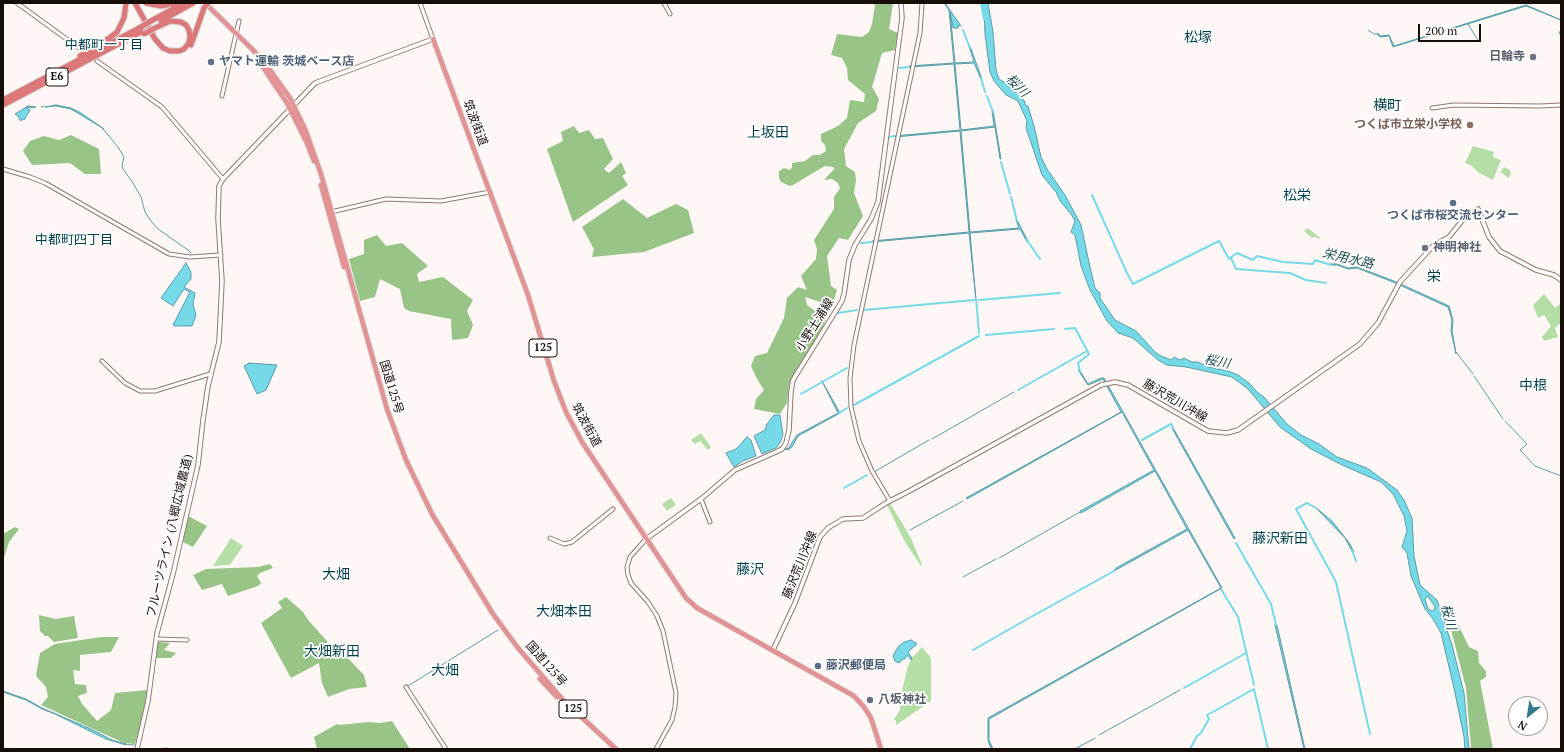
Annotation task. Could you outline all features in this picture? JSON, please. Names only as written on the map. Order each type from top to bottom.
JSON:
[{"type":"highway","points":[[48,76],[114,34],[120,28],[124,18],[126,3]]},
{"type":"highway","points":[[134,3],[156,43],[163,50],[173,54],[182,52],[191,44],[205,5]]},
{"type":"highway","points":[[134,3],[155,39],[163,48],[170,51],[178,51],[186,47],[189,43],[190,30],[181,22],[170,21],[153,25]]},
{"type":"highway","points":[[146,3],[160,6],[176,3]]},
{"type":"highway","name":"E6","points":[[153,25],[184,3]]},
{"type":"highway","name":"E6","points":[[3,105],[110,49],[193,3]]},
{"type":"highway","name":"国道125号","points":[[201,3],[236,34]]},
{"type":"highway","name":"国道125号","points":[[205,5],[236,34],[261,64],[292,107],[315,163],[387,409],[400,446],[427,504],[489,607],[518,648],[563,700],[616,749]]},
{"type":"highway","name":"E6","points":[[3,100],[48,76],[142,31]]},
{"type":"highway","name":"筑波街道","points":[[433,39],[528,295],[548,366],[562,402],[582,442],[680,591],[691,604],[854,696],[862,704],[871,718],[880,749]]},
{"type":"highway","name":"国道125号","points":[[330,212],[384,409],[400,453],[422,501],[491,615],[514,647],[557,698],[612,749]]},
{"type":"main road","name":"小野土浦線","points":[[646,539],[701,499],[735,470],[782,449],[787,441],[791,391],[794,380],[842,301],[849,260],[871,219],[878,202],[902,18],[901,3]]},
{"type":"main road","points":[[223,179],[310,87],[318,81],[433,39]]},
{"type":"main road","name":"フルーツライン (八郷広域農道)","points":[[137,749],[148,701],[156,639],[173,574],[198,465],[210,374],[219,335],[222,280],[218,189],[223,179]]},
{"type":"main road","name":"藤沢荒川沖線","points":[[773,650],[793,608],[823,532],[841,520],[863,518],[890,501],[913,490],[1091,390],[1109,382],[1122,383],[1208,431],[1218,433],[1233,432],[1249,423],[1360,344],[1378,323],[1400,282],[1433,246],[1449,237],[1465,218],[1478,209],[1489,237],[1500,251],[1536,270],[1554,275],[1561,280]]},
{"type":"street","points":[[16,3],[83,51]]},
{"type":"street","name":"筑波街道","points":[[420,3],[433,39]]},
{"type":"street","points":[[664,3],[670,14]]},
{"type":"street","points":[[890,501],[872,471],[859,441],[851,408],[850,378],[854,345],[920,33],[922,3]]},
{"type":"street","points":[[222,96],[239,21]]},
{"type":"street","points":[[97,61],[163,107],[223,179]]},
{"type":"street","points":[[1432,108],[1454,105],[1561,105]]},
{"type":"street","points":[[3,168],[44,183],[169,254],[190,258],[221,255]]},
{"type":"street","points":[[330,212],[386,199],[441,201],[490,192]]},
{"type":"street","points":[[102,361],[125,383],[140,391],[155,391],[210,374]]},
{"type":"street","points":[[701,499],[710,522]]},
{"type":"street","points":[[550,538],[564,544],[572,542],[613,509]]},
{"type":"street","points":[[646,539],[630,557],[627,567],[628,575],[631,583],[648,602],[660,623],[666,642],[676,693],[672,720],[656,749]]},
{"type":"street","points":[[156,639],[188,640]]},
{"type":"street","points":[[406,687],[446,749]]},
{"type":"green space","points":[[872,3],[893,3],[889,29],[898,33],[895,50],[882,53],[872,87],[879,99],[876,111],[858,123],[844,149],[846,166],[855,172],[856,180],[854,193],[863,216],[848,240],[839,238],[827,256],[831,286],[837,290],[832,306],[805,297],[807,305],[826,319],[821,331],[795,372],[789,385],[787,403],[780,414],[754,409],[756,399],[764,390],[751,366],[755,356],[767,353],[784,318],[787,298],[798,287],[807,290],[801,276],[816,259],[817,249],[814,240],[834,209],[834,197],[840,188],[838,183],[832,179],[824,180],[835,168],[832,167],[823,167],[790,186],[781,182],[779,178],[779,171],[784,168],[790,170],[792,163],[805,161],[813,155],[820,155],[826,151],[825,145],[821,141],[821,134],[838,126],[847,118],[850,100],[864,102],[865,94],[848,80],[847,68],[842,58],[831,55],[837,34],[862,37],[869,32],[875,5]]},
{"type":"green space","points":[[574,126],[579,133],[589,130],[595,139],[603,138],[613,159],[604,169],[609,173],[621,162],[626,173],[622,176],[628,185],[573,222],[547,149],[563,141],[561,132]]},
{"type":"green space","points":[[71,135],[99,149],[101,174],[85,174],[70,163],[32,165],[23,151],[30,141],[44,136],[59,140]]},
{"type":"green space","points":[[1473,146],[1494,152],[1493,157],[1501,160],[1493,180],[1479,173],[1472,166],[1465,163]]},
{"type":"green space","points":[[1504,167],[1510,170],[1511,174],[1509,178],[1500,172]]},
{"type":"green space","points":[[623,199],[647,218],[676,204],[688,210],[694,233],[644,252],[592,257],[594,249],[582,227]]},
{"type":"green space","points":[[1308,228],[1320,238],[1312,238],[1304,231]]},
{"type":"green space","points":[[377,235],[386,246],[402,243],[428,266],[417,274],[419,282],[443,277],[473,300],[467,311],[473,325],[468,338],[452,340],[451,319],[409,311],[404,308],[400,289],[380,279],[375,297],[360,301],[349,259],[364,254],[364,240]]},
{"type":"green space","points":[[1544,294],[1555,308],[1561,303],[1561,323],[1555,328],[1558,337],[1544,341],[1542,337],[1551,326],[1544,315],[1538,318],[1533,305]]},
{"type":"green space","points":[[701,433],[711,447],[708,450],[700,441],[695,444],[691,440]]},
{"type":"green space","points":[[671,498],[676,505],[667,511],[662,504]]},
{"type":"green space","points":[[886,503],[890,503],[911,538],[922,565],[921,566],[905,542]]},
{"type":"green space","points":[[188,516],[207,526],[193,547],[183,542]]},
{"type":"green space","points":[[15,527],[19,529],[9,542],[3,561],[3,534]]},
{"type":"green space","points":[[231,538],[243,546],[230,565],[213,566]]},
{"type":"green space","points":[[270,564],[273,568],[260,573],[257,576],[261,583],[258,586],[228,596],[222,584],[202,590],[193,575],[206,569],[258,567]]},
{"type":"green space","points":[[286,597],[303,612],[327,641],[326,658],[345,655],[364,675],[367,687],[349,689],[328,697],[322,683],[319,663],[291,678],[261,623],[282,608],[278,602]]},
{"type":"green space","points":[[39,615],[56,619],[74,616],[78,638],[54,642],[40,631]]},
{"type":"green space","points":[[1457,622],[1469,647],[1478,651],[1479,663],[1486,671],[1486,677],[1480,681],[1493,749],[1468,749],[1471,747],[1466,688],[1450,626]]},
{"type":"green space","points":[[101,637],[119,637],[111,652],[80,655],[80,671],[73,670],[75,684],[86,685],[87,693],[78,696],[82,704],[97,721],[111,710],[115,693],[147,690],[143,717],[135,744],[124,743],[41,705],[48,697],[46,687],[36,676],[40,653],[55,644]]},
{"type":"green space","points":[[158,642],[170,643],[164,650],[176,653],[171,658],[156,658]]},
{"type":"green space","points":[[922,647],[931,658],[931,701],[896,725],[896,720],[893,721],[900,710],[900,700],[907,669],[911,659]]},
{"type":"green space","points":[[392,721],[410,749],[317,749],[314,737],[337,724],[368,722],[380,723]]},
{"type":"water","points":[[944,3],[961,26],[959,25],[958,28],[953,28],[950,12],[955,63],[974,62],[970,46],[982,79],[974,63],[955,64],[961,130],[994,126],[993,110],[1001,159],[995,127],[961,131],[970,232],[1019,228],[1017,220],[1028,241],[1027,242],[1020,229],[970,233],[976,300],[969,233],[872,242],[969,232],[960,131],[894,136],[960,130],[954,64],[909,67],[954,63],[949,10]]},
{"type":"water","points":[[982,3],[988,3],[993,32],[996,70],[999,79],[1020,95],[1025,102],[1025,105],[1028,106],[1041,157],[1047,169],[1065,195],[1081,225],[1095,288],[1100,293],[1100,298],[1115,320],[1136,331],[1156,353],[1161,356],[1171,360],[1174,357],[1180,360],[1184,358],[1192,362],[1198,362],[1208,367],[1228,371],[1238,375],[1264,397],[1287,424],[1301,435],[1319,444],[1337,457],[1367,468],[1397,490],[1404,500],[1412,518],[1414,556],[1420,585],[1437,600],[1452,645],[1464,693],[1469,749],[1465,749],[1454,688],[1441,633],[1425,609],[1411,576],[1407,553],[1402,547],[1407,531],[1404,516],[1393,494],[1381,482],[1342,465],[1311,449],[1280,427],[1248,389],[1232,377],[1186,367],[1167,365],[1158,360],[1133,338],[1118,333],[1107,321],[1090,290],[1081,266],[1075,235],[1071,232],[1075,221],[1060,201],[1056,192],[1042,175],[1026,128],[1027,121],[1018,101],[1006,95],[994,81],[990,72],[985,34],[984,8]],"holes":[[[1428,596],[1435,607],[1432,611],[1428,609],[1425,599]]]},
{"type":"water","points":[[1526,5],[1561,20],[1526,6],[1393,47],[1389,36],[1380,37],[1378,35],[1378,33],[1380,36],[1389,35],[1394,46]]},
{"type":"water","points":[[56,105],[71,108],[81,113],[104,129],[71,109],[56,106],[45,107]]},
{"type":"water","points":[[28,106],[36,107],[26,108],[30,110],[24,120],[22,119],[21,121],[15,114]]},
{"type":"water","points":[[186,263],[191,272],[191,279],[184,287],[195,293],[193,304],[196,315],[192,326],[175,326],[173,325],[190,292],[184,289],[173,306],[161,298]]},
{"type":"water","points":[[1330,264],[1337,264],[1348,268],[1357,267],[1394,281],[1449,306],[1453,320],[1452,330],[1456,354],[1451,331],[1452,320],[1448,307],[1393,282],[1357,268],[1348,269]]},
{"type":"water","points":[[249,363],[277,365],[266,390],[257,394],[244,366]]},
{"type":"water","points":[[1079,369],[1088,384],[1104,378],[1222,588],[989,719],[989,740],[993,749],[991,749],[988,740],[988,718],[1221,588],[1188,530],[1114,571],[1116,568],[1187,529],[1155,471],[1081,513],[1080,511],[1154,470],[1122,412],[967,499],[966,498],[1121,412],[1103,379],[1088,385],[1078,370]]},
{"type":"water","points":[[822,381],[840,413],[798,436],[792,447],[788,450],[779,447],[788,449],[797,435],[838,413]]},
{"type":"water","points":[[774,415],[780,415],[783,434],[781,441],[776,448],[762,454],[754,436],[765,430],[767,424]]},
{"type":"water","points":[[1171,424],[1235,538],[1234,539],[1173,430]]},
{"type":"water","points":[[747,437],[751,440],[756,456],[743,461],[734,467],[726,453],[736,449]]},
{"type":"water","points":[[1315,507],[1332,521],[1350,544],[1354,552],[1353,553],[1345,538]]},
{"type":"water","points":[[1275,625],[1277,625],[1305,749],[1304,749]]},
{"type":"water","points":[[911,640],[917,644],[908,652],[912,658],[911,660],[907,655],[905,659],[899,663],[895,661],[893,656],[898,647],[904,642]]},
{"type":"water","points":[[3,691],[26,699],[42,708],[126,745],[106,739],[42,709],[26,700]]},
{"type":"waterway","name":"桜川","points":[[982,3],[985,19]]},
{"type":"waterway","points":[[1468,24],[1479,42]]},
{"type":"waterway","points":[[1559,34],[1561,29]]},
{"type":"waterway","points":[[963,30],[970,48]]},
{"type":"waterway","points":[[1368,30],[1374,34],[1378,34]]},
{"type":"waterway","points":[[899,68],[909,67]]},
{"type":"waterway","points":[[981,78],[985,92]]},
{"type":"waterway","points":[[987,96],[993,112]]},
{"type":"waterway","points":[[103,129],[124,157],[122,166],[123,169],[141,197],[145,212],[151,221],[158,229],[191,253]]},
{"type":"waterway","points":[[890,137],[894,136]]},
{"type":"waterway","points":[[1001,162],[1010,194]]},
{"type":"waterway","name":"栄用水路","points":[[1092,195],[1133,284],[1219,241],[1229,259]]},
{"type":"waterway","points":[[1011,197],[1017,221]]},
{"type":"waterway","points":[[1026,239],[1040,259]]},
{"type":"waterway","points":[[861,243],[872,242]]},
{"type":"waterway","name":"栄用水路","points":[[1230,258],[1237,253],[1253,260],[1257,256],[1283,262],[1313,264],[1315,260],[1331,265]]},
{"type":"waterway","points":[[1231,258],[1236,269],[1290,273],[1306,280],[1326,283]]},
{"type":"waterway","points":[[979,300],[1060,293]]},
{"type":"waterway","points":[[976,298],[979,333]]},
{"type":"waterway","points":[[864,310],[974,300]]},
{"type":"waterway","points":[[838,313],[857,310]]},
{"type":"waterway","points":[[1065,329],[1075,328],[1089,354],[1078,363],[1080,372]]},
{"type":"waterway","points":[[986,335],[1054,329]]},
{"type":"waterway","points":[[854,405],[979,336]]},
{"type":"waterway","points":[[1018,390],[1087,351]]},
{"type":"waterway","points":[[1456,352],[1473,374]]},
{"type":"waterway","points":[[801,394],[847,368]]},
{"type":"waterway","points":[[1474,376],[1503,419]]},
{"type":"waterway","points":[[932,439],[1014,392]]},
{"type":"waterway","points":[[838,414],[847,408]]},
{"type":"waterway","points":[[1505,421],[1527,444],[1520,450],[1535,466],[1561,476]]},
{"type":"waterway","points":[[1142,440],[1171,424],[1173,428]]},
{"type":"waterway","points":[[874,472],[929,440]]},
{"type":"waterway","points":[[844,488],[867,475]]},
{"type":"waterway","points":[[910,530],[963,501]]},
{"type":"waterway","points":[[1316,508],[1307,503],[1296,509],[1336,582],[1370,734]]},
{"type":"waterway","points":[[999,558],[1080,512]]},
{"type":"waterway","points":[[1236,543],[1271,604],[1276,625]]},
{"type":"waterway","points":[[1352,550],[1356,561]]},
{"type":"waterway","points":[[963,577],[996,559]]},
{"type":"waterway","points":[[1031,617],[1114,571]]},
{"type":"waterway","points":[[1221,589],[1238,617],[1254,685]]},
{"type":"waterway","points":[[973,650],[1029,618]]},
{"type":"waterway","points":[[408,686],[498,630]]},
{"type":"waterway","points":[[1184,688],[1246,653]]},
{"type":"waterway","points":[[1209,714],[1254,689],[1268,749]]},
{"type":"waterway","points":[[1099,735],[1180,690]]},
{"type":"waterway","points":[[1190,749],[1209,719],[1207,715]]},
{"type":"waterway","points":[[1075,749],[1095,738]]},
{"type":"waterway","points":[[125,744],[134,745]]},
{"type":"waterway","points":[[160,749],[170,749]]},
{"type":"place","name":"日輪寺","points":[[1533,57]]},
{"type":"place","name":"ヤマト運輸 茨城ベース店","points":[[211,62]]},
{"type":"place","name":"つくば市立栄小学校","points":[[1470,125]]},
{"type":"place","name":"つくば市桜交流センター","points":[[1453,203]]},
{"type":"place","name":"神明神社","points":[[1425,248]]},
{"type":"place","name":"藤沢郵便局","points":[[818,666]]},
{"type":"place","name":"八坂神社","points":[[870,700]]},
{"type":"district","name":"松塚","points":[[1198,38]]},
{"type":"district","name":"中都町一丁目","points":[[104,45]]},
{"type":"district","name":"横町","points":[[1387,106]]},
{"type":"district","name":"上坂田","points":[[768,133]]},
{"type":"district","name":"松栄","points":[[1297,196]]},
{"type":"district","name":"中都町四丁目","points":[[74,240]]},
{"type":"district","name":"栄","points":[[1434,277]]},
{"type":"district","name":"中根","points":[[1533,386]]},
{"type":"district","name":"藤沢新田","points":[[1280,539]]},
{"type":"district","name":"藤沢","points":[[750,570]]},
{"type":"district","name":"大畑","points":[[336,575]]},
{"type":"district","name":"大畑本田","points":[[564,612]]},
{"type":"district","name":"大畑新田","points":[[332,652]]},
{"type":"district","name":"大畑","points":[[445,671]]}]
